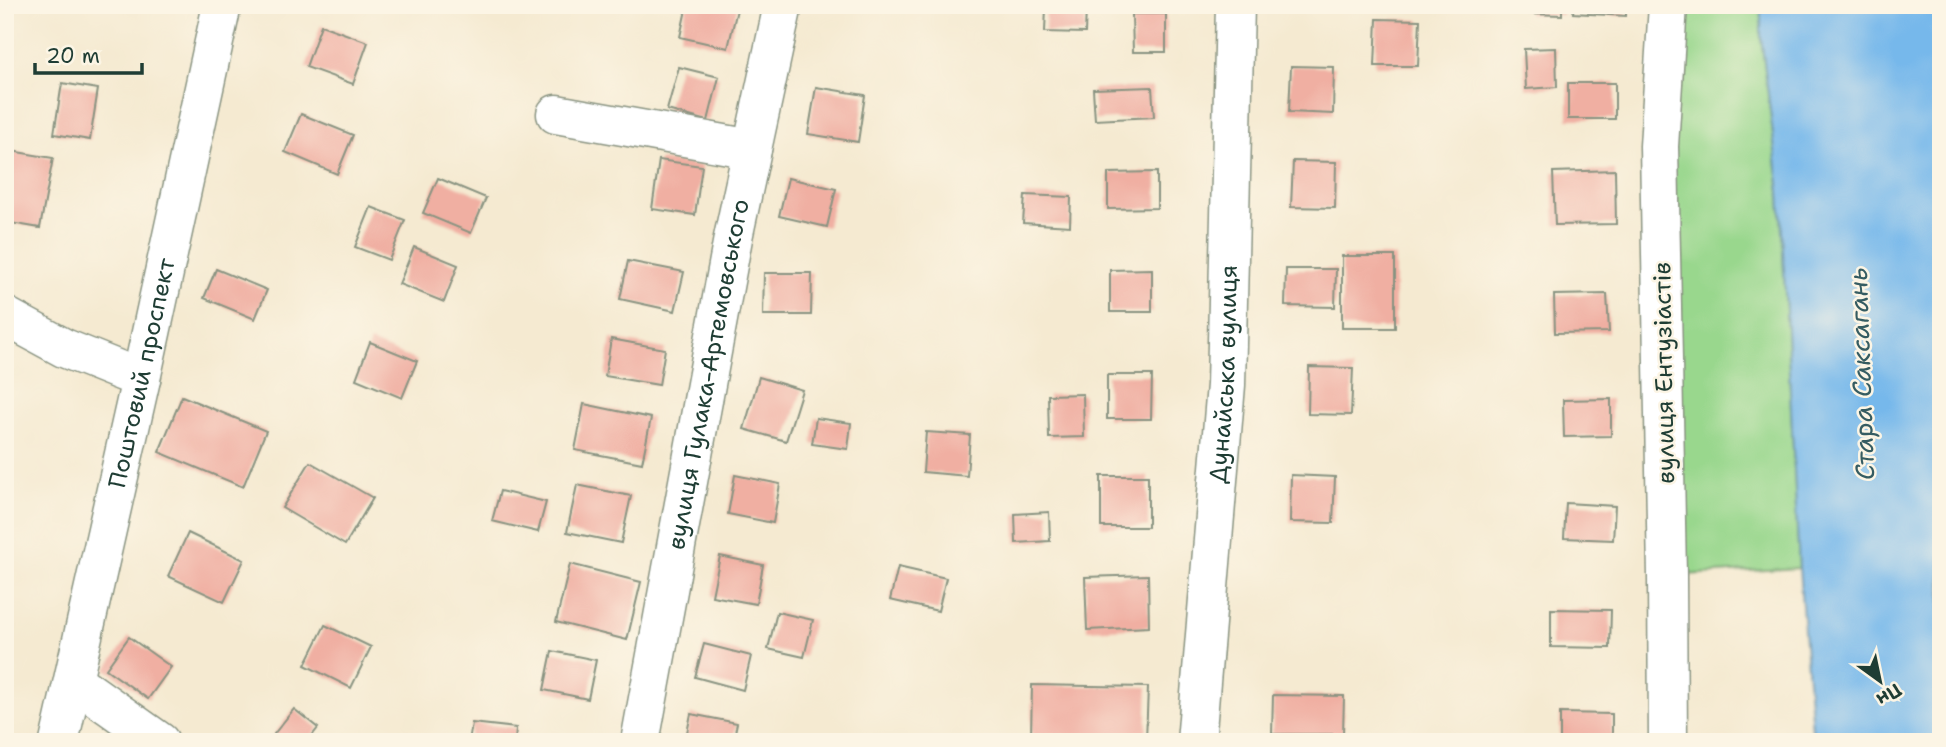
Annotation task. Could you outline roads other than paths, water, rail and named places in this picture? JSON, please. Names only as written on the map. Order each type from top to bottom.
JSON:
[{"type":"street","name":"Поштовий проспект","points":[[59,742],[222,5]]},
{"type":"street","name":"вулиця Гулака-Артемовського","points":[[640,742],[733,238],[782,5]]},
{"type":"street","name":"Дунайська вулиця","points":[[1196,742],[1226,385],[1235,5]]},
{"type":"street","name":"вулиця Ентузіастів","points":[[1668,5],[1660,146],[1668,742]]},
{"type":"street","points":[[556,114],[752,149]]},
{"type":"street","points":[[5,316],[64,348],[141,379]]},
{"type":"street","points":[[74,681],[160,742]]},
{"type":"water","name":"Стара Саксагань","points":[[1761,5],[1941,5],[1936,369],[1941,441],[1941,742],[1813,742],[1799,568],[1780,192],[1761,37]]}]
